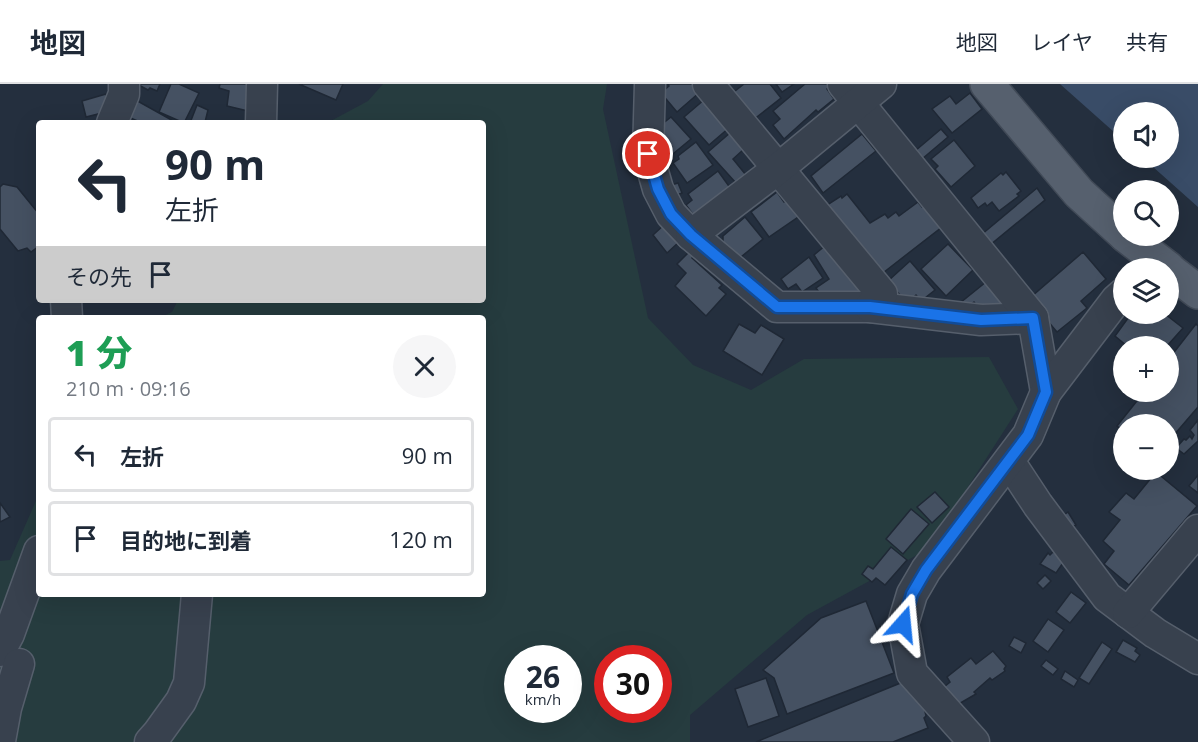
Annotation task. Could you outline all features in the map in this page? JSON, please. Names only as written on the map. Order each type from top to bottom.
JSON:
[{"type":"main road","points":[[987,84],[1079,193],[1113,224]]},
{"type":"main road","points":[[1137,246],[1151,258]]},
{"type":"main road","points":[[1179,279],[1198,292]]},
{"type":"street","points":[[117,120],[124,94],[124,84]]},
{"type":"street","points":[[261,120],[260,89],[262,84]]},
{"type":"street","points":[[650,84],[648,154],[658,189],[671,214],[691,235],[777,307],[870,307],[981,320],[1033,318]]},
{"type":"street","points":[[708,84],[882,294],[870,307]]},
{"type":"street","points":[[691,235],[779,168],[861,90],[1033,318],[1046,392]]},
{"type":"street","points":[[974,742],[912,673],[903,624],[912,594],[926,570],[1028,435],[1046,392],[1113,304]]},
{"type":"street","points":[[1009,461],[1038,506],[1107,597],[1155,633],[1198,659]]},
{"type":"street","points":[[1128,613],[1198,530]]},
{"type":"street","points":[[0,741],[6,708],[10,658],[9,634],[36,559]]},
{"type":"street","points":[[150,742],[181,701],[189,683],[197,597]]},
{"type":"green space","points":[[383,84],[607,84],[603,109],[648,318],[693,365],[751,390],[804,359],[989,357],[1018,409],[928,549],[807,615],[690,715],[690,742],[0,742],[0,561],[10,560],[36,501],[36,597],[486,597],[486,315],[166,315],[172,312],[176,303],[486,303],[486,120],[333,120],[368,101]]},
{"type":"water","points":[[1060,84],[1198,84],[1198,207],[1179,190],[1179,180],[1168,180],[1154,168],[1179,168],[1179,102],[1113,102],[1113,131]]},
{"type":"building","points":[[137,84],[160,84],[157,91],[150,88],[148,90]]},
{"type":"building","points":[[171,84],[179,84],[199,93],[186,120],[177,120],[159,112]]},
{"type":"building","points":[[220,84],[255,84],[248,111],[227,106],[229,91],[219,88]]},
{"type":"building","points":[[299,84],[343,84],[336,100]]},
{"type":"building","points":[[667,84],[693,84],[700,92],[677,112],[661,93],[669,86]]},
{"type":"building","points":[[744,84],[770,84],[781,98],[753,120],[730,95]]},
{"type":"building","points":[[776,84],[794,84],[782,92]]},
{"type":"building","points":[[805,84],[828,84],[830,87],[827,89],[834,99],[818,112],[816,110],[784,139],[773,125],[780,119],[773,111]]},
{"type":"building","points":[[970,93],[982,109],[952,133],[932,109],[950,96],[956,104]]},
{"type":"building","points":[[106,94],[110,111],[86,117],[82,101]]},
{"type":"building","points":[[134,99],[172,120],[135,120],[126,116]]},
{"type":"building","points":[[705,99],[730,127],[709,145],[684,117]]},
{"type":"building","points":[[197,105],[208,110],[206,120],[191,120]]},
{"type":"building","points":[[671,117],[691,139],[668,158],[660,147],[667,142],[656,129]]},
{"type":"building","points":[[941,129],[948,137],[922,159],[915,151]]},
{"type":"building","points":[[731,132],[744,149],[733,159],[746,175],[736,183],[708,152]]},
{"type":"building","points":[[862,134],[876,151],[823,193],[811,176]]},
{"type":"building","points":[[954,140],[975,166],[951,187],[935,169],[938,166],[931,159]]},
{"type":"building","points":[[696,142],[713,165],[687,183],[673,163]]},
{"type":"building","points":[[718,171],[731,189],[695,217],[686,205],[692,200],[688,194]]},
{"type":"building","points":[[1006,172],[1021,191],[1017,194],[1019,196],[999,211],[992,202],[987,206],[985,203],[978,208],[971,198],[1001,173],[1003,175]]},
{"type":"building","points":[[678,183],[682,193],[671,197],[668,186]]},
{"type":"building","points":[[3,184],[17,187],[36,210],[36,248],[31,252],[27,248],[18,251],[0,229],[0,187]]},
{"type":"building","points":[[1037,188],[1045,200],[990,245],[981,235]]},
{"type":"building","points":[[777,192],[784,202],[789,199],[801,215],[769,237],[751,212]]},
{"type":"building","points":[[847,194],[870,223],[885,214],[888,218],[896,212],[899,216],[918,202],[922,207],[926,205],[942,227],[879,276],[827,205]]},
{"type":"building","points":[[745,217],[763,239],[736,261],[723,246],[723,236]]},
{"type":"building","points":[[665,224],[679,242],[667,253],[653,235]]},
{"type":"building","points":[[948,244],[973,270],[946,296],[921,269]]},
{"type":"building","points":[[826,245],[868,300],[825,301],[816,288],[829,279],[814,255]]},
{"type":"building","points":[[689,252],[694,256],[692,258],[722,285],[719,288],[726,294],[706,316],[675,286],[686,273],[677,264]]},
{"type":"building","points":[[1083,252],[1106,279],[1081,301],[1087,308],[1057,332],[1031,297]]},
{"type":"building","points":[[809,257],[823,278],[802,292],[796,284],[788,289],[781,279]]},
{"type":"building","points":[[910,261],[935,290],[921,301],[916,295],[907,303],[888,281]]},
{"type":"building","points":[[986,282],[1008,310],[980,310],[974,302],[966,308],[955,307]]},
{"type":"building","points":[[739,324],[755,333],[761,325],[784,339],[762,375],[723,351]]},
{"type":"building","points":[[1124,324],[1178,324],[1183,328],[1176,336],[1115,336]]},
{"type":"building","points":[[1196,324],[1198,326],[1198,407],[1179,429],[1179,414],[1127,414],[1136,402],[1179,402],[1179,346]]},
{"type":"building","points":[[1198,420],[1198,441],[1184,454],[1179,450],[1179,445],[1190,436],[1192,439],[1194,435],[1190,430]]},
{"type":"building","points":[[1198,475],[1198,493],[1189,486]]},
{"type":"building","points":[[1149,480],[1166,480],[1197,506],[1129,585],[1104,564],[1114,551],[1103,541],[1120,520],[1109,512],[1126,493],[1134,499]]},
{"type":"building","points":[[935,492],[949,507],[932,523],[917,507]]},
{"type":"building","points":[[0,503],[10,517],[0,522]]},
{"type":"building","points":[[911,509],[929,524],[903,554],[886,539]]},
{"type":"building","points":[[1068,512],[1076,525],[1069,529],[1061,517]]},
{"type":"building","points":[[891,547],[907,560],[885,585],[876,578],[872,582],[862,574],[868,566],[873,569]]},
{"type":"building","points":[[1053,552],[1065,560],[1056,573],[1040,564],[1048,553],[1050,555]]},
{"type":"building","points":[[1045,575],[1051,581],[1043,589],[1037,583]]},
{"type":"building","points":[[1071,592],[1086,603],[1070,623],[1056,612]]},
{"type":"building","points":[[866,601],[894,673],[787,714],[774,678],[763,670],[821,618]]},
{"type":"building","points":[[1048,619],[1064,630],[1048,652],[1033,641]]},
{"type":"building","points":[[1014,637],[1026,643],[1021,653],[1009,646]]},
{"type":"building","points":[[1123,640],[1137,648],[1135,651],[1140,655],[1135,662],[1116,652]]},
{"type":"building","points":[[1102,642],[1112,649],[1089,684],[1079,678]]},
{"type":"building","points":[[993,651],[1006,666],[1005,671],[992,680],[990,678],[974,692],[976,694],[957,705],[944,687],[950,682],[947,677],[971,658],[976,664]]},
{"type":"building","points":[[1046,660],[1058,669],[1053,675],[1041,666]]},
{"type":"building","points":[[1065,671],[1078,680],[1074,687],[1061,679]]},
{"type":"building","points":[[766,678],[779,716],[748,727],[735,689]]},
{"type":"building","points":[[903,682],[923,702],[926,716],[924,718],[928,728],[893,742],[756,742]]},
{"type":"route","points":[[648,154],[658,189],[671,214],[691,235],[777,307],[870,307],[981,320],[1033,318],[1046,392],[1028,435],[926,570],[912,594],[903,624]]}]
